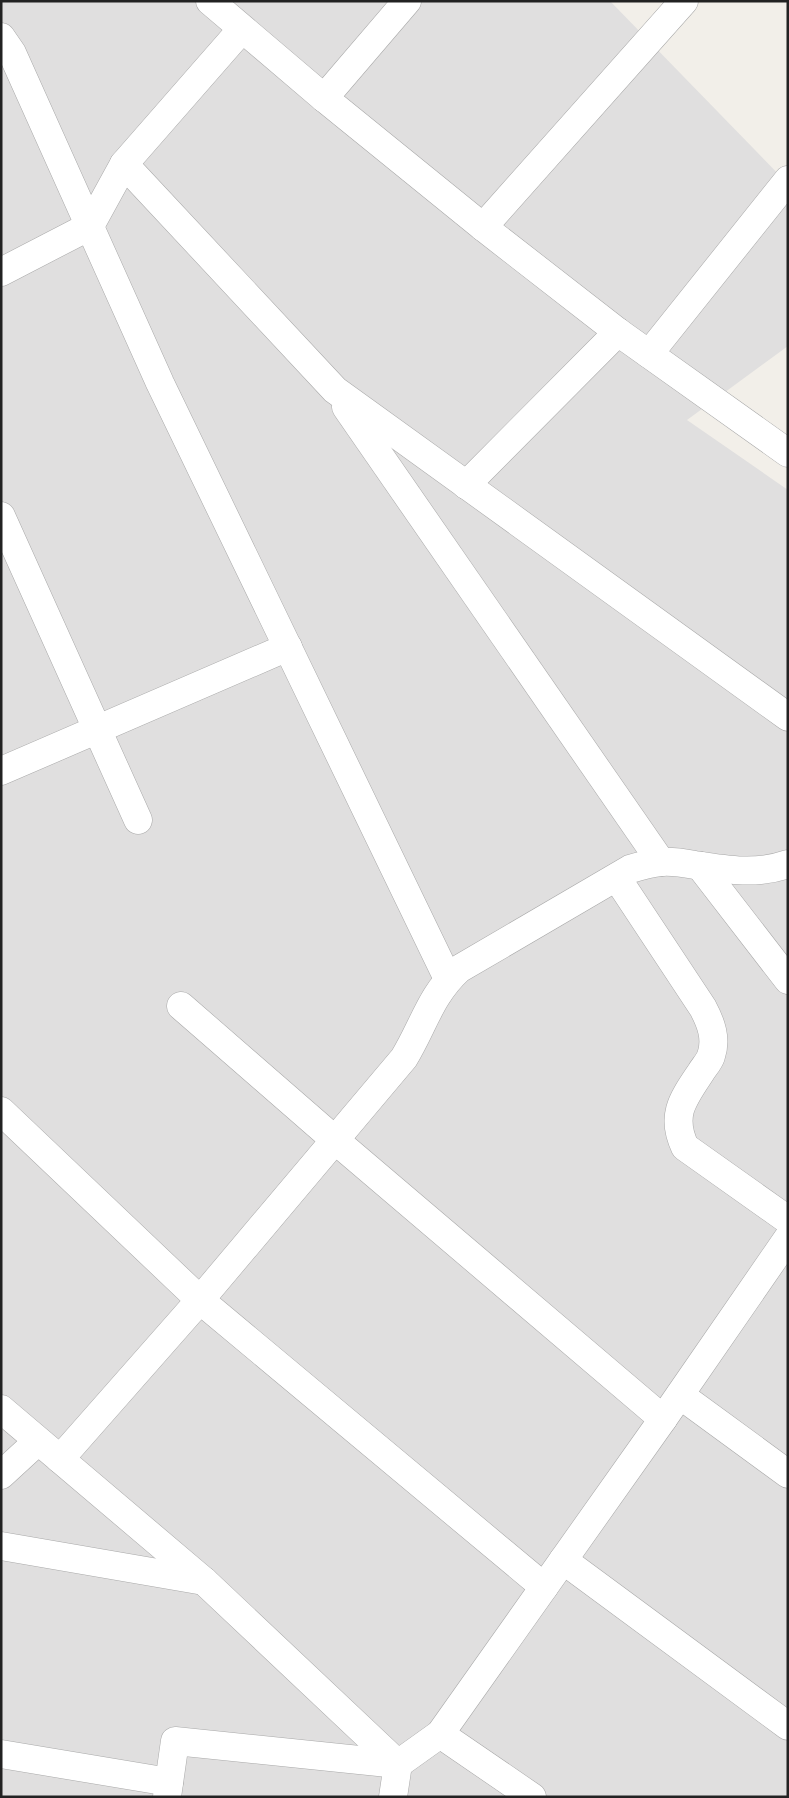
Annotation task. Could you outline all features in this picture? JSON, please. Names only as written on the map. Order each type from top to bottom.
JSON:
[{"type":"street","points":[[210,1],[324,98],[483,227],[618,332],[788,453]]},
{"type":"street","points":[[324,98],[407,1]]},
{"type":"street","points":[[483,227],[684,1]]},
{"type":"street","points":[[1,272],[90,226],[124,164],[242,29]]},
{"type":"street","points":[[1,37],[12,53],[160,383],[448,979]]},
{"type":"street","points":[[124,164],[335,390],[661,862]]},
{"type":"street","points":[[649,354],[788,180]]},
{"type":"street","points":[[466,485],[618,332]]},
{"type":"street","points":[[335,390],[788,717]]},
{"type":"street","points":[[1,516],[138,820]]},
{"type":"street","points":[[1,771],[288,647]]},
{"type":"street","points":[[60,1459],[200,1300],[404,1058],[417,1037],[432,1002],[448,979],[459,969],[630,869],[645,864],[661,862],[744,872],[760,871],[788,864]]},
{"type":"street","points":[[700,866],[788,980]]},
{"type":"street","points":[[616,878],[704,1008],[712,1028],[714,1036],[711,1057],[682,1101],[679,1111],[678,1130],[684,1147],[788,1220]]},
{"type":"street","points":[[181,1006],[335,1140],[663,1419]]},
{"type":"street","points":[[1,1111],[200,1300],[544,1587]]},
{"type":"street","points":[[1,1754],[168,1790],[175,1741],[398,1764],[440,1734],[680,1395],[788,1238]]},
{"type":"street","points":[[680,1395],[788,1474]]},
{"type":"street","points":[[1,1409],[205,1582],[398,1764]]},
{"type":"street","points":[[1,1476],[38,1441]]},
{"type":"street","points":[[1,1546],[205,1582]]},
{"type":"street","points":[[563,1560],[788,1726]]},
{"type":"street","points":[[440,1734],[532,1797]]},
{"type":"street","points":[[393,1797],[398,1764]]},
{"type":"shaded area","points":[[1,1],[610,1],[788,184],[788,346],[687,420],[788,490],[788,1797],[1,1797]]}]
